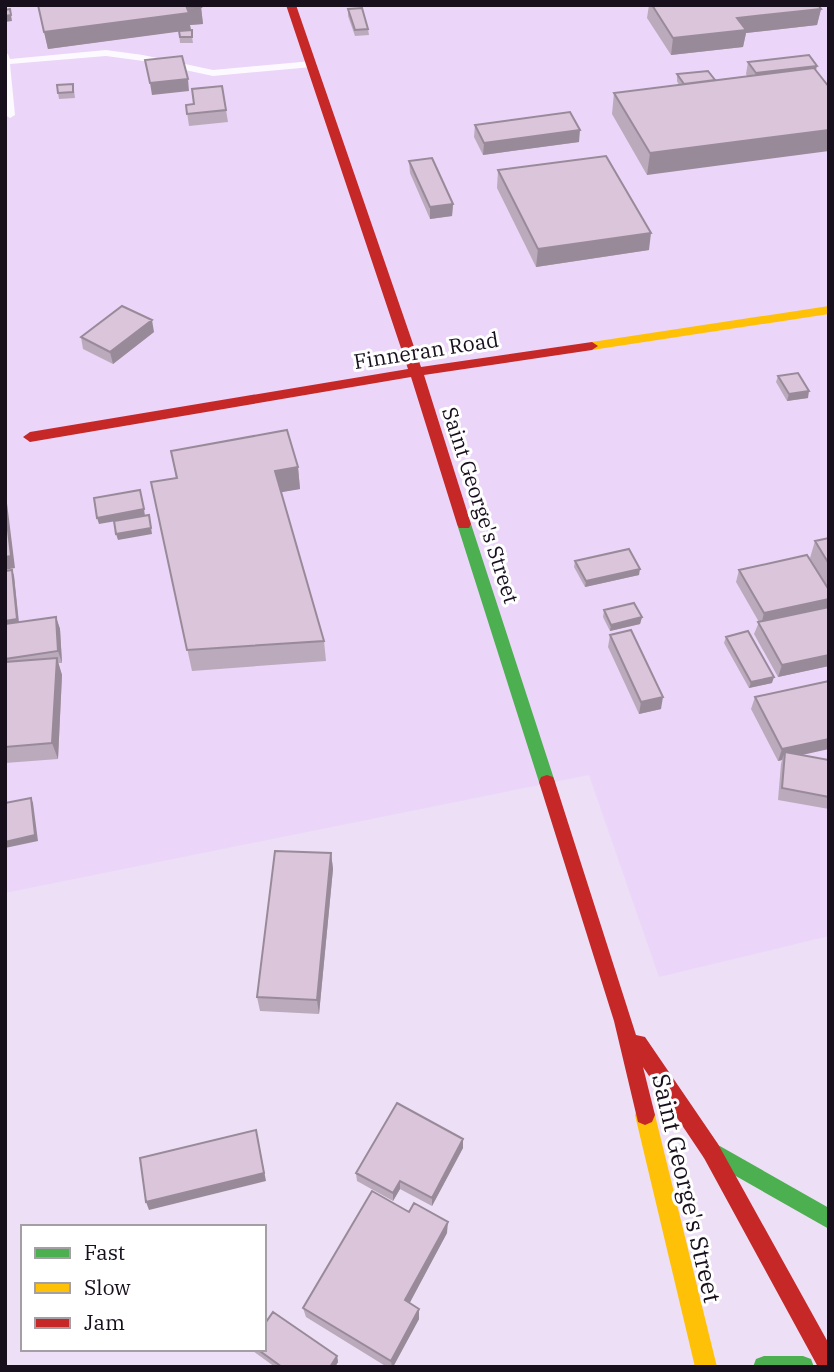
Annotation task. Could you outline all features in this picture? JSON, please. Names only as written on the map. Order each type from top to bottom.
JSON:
[{"type":"main road","name":"Saint George's Street","points":[[291,5],[416,372],[623,1021],[706,1367]]},
{"type":"main road","name":"Finneran Road","points":[[30,437],[416,372],[829,310]]},
{"type":"main road","name":"Saint George's Street","points":[[623,1021],[711,1152],[829,1366]]},
{"type":"main road","points":[[711,1152],[829,1219]]},
{"type":"main road","points":[[764,1367],[803,1367]]},
{"type":"lane","points":[[10,115],[6,58],[106,53],[212,73],[312,64]]},
{"type":"shaded area","points":[[5,5],[829,5],[829,936],[659,977],[589,775],[5,893]]},
{"type":"building","points":[[38,5],[201,7],[187,8],[189,13],[44,32]]},
{"type":"building","points":[[652,5],[818,5],[821,9],[737,18],[746,30],[673,38]]},
{"type":"building","points":[[362,8],[368,29],[355,30],[348,9]]},
{"type":"building","points":[[10,9],[11,15],[5,16],[5,10]]},
{"type":"building","points":[[192,30],[192,37],[180,37],[179,31]]},
{"type":"building","points":[[809,55],[817,66],[756,73],[748,62]]},
{"type":"building","points":[[182,56],[188,79],[150,83],[145,60]]},
{"type":"building","points":[[814,68],[829,87],[829,130],[650,153],[614,93]]},
{"type":"building","points":[[708,71],[715,80],[684,84],[677,74]]},
{"type":"building","points":[[73,84],[73,92],[58,93],[57,85]]},
{"type":"building","points":[[222,86],[226,110],[187,114],[186,105],[194,104],[192,89]]},
{"type":"building","points":[[570,112],[580,130],[484,143],[475,125]]},
{"type":"building","points":[[606,156],[651,233],[538,249],[498,170]]},
{"type":"building","points":[[432,158],[453,204],[430,207],[409,161]]},
{"type":"building","points":[[122,306],[152,320],[110,352],[81,337]]},
{"type":"building","points":[[798,373],[809,391],[789,394],[778,376]]},
{"type":"building","points":[[287,430],[298,467],[275,471],[324,641],[187,650],[151,482],[177,478],[171,451]]},
{"type":"building","points":[[140,490],[144,509],[97,518],[94,498]]},
{"type":"building","points":[[5,504],[11,556],[5,557]]},
{"type":"building","points":[[149,515],[151,528],[116,534],[114,521]]},
{"type":"building","points":[[829,538],[829,564],[815,541]]},
{"type":"building","points":[[629,549],[640,569],[586,581],[575,561]]},
{"type":"building","points":[[807,555],[829,590],[829,599],[764,613],[739,570]]},
{"type":"building","points":[[12,570],[17,619],[5,621],[5,571]]},
{"type":"building","points":[[634,603],[642,617],[611,625],[604,610]]},
{"type":"building","points":[[829,607],[829,655],[782,665],[758,622]]},
{"type":"building","points":[[56,617],[58,651],[5,659],[5,624]]},
{"type":"building","points":[[631,630],[663,697],[641,702],[610,635]]},
{"type":"building","points":[[748,631],[774,677],[751,682],[726,637]]},
{"type":"building","points":[[57,658],[52,743],[5,747],[5,662]]},
{"type":"building","points":[[829,681],[829,739],[782,749],[755,697]]},
{"type":"building","points":[[785,752],[829,760],[829,797],[782,788]]},
{"type":"building","points":[[31,798],[35,835],[5,842],[5,803]]},
{"type":"building","points":[[275,851],[331,853],[317,1000],[257,997]]},
{"type":"building","points":[[397,1103],[463,1139],[432,1198],[400,1181],[393,1193],[356,1173]]},
{"type":"building","points":[[256,1130],[264,1173],[146,1202],[140,1158]]},
{"type":"building","points":[[372,1191],[409,1212],[414,1203],[448,1222],[405,1300],[419,1309],[391,1361],[303,1308]]},
{"type":"building","points":[[273,1312],[337,1356],[330,1367],[282,1367],[260,1351],[266,1351],[266,1322]]},
{"type":"traffic: fast","points":[[464,524],[547,782]]},
{"type":"traffic: fast","points":[[711,1151],[829,1219]]},
{"type":"traffic: fast","points":[[764,1367],[803,1367]]},
{"type":"traffic: slow","points":[[592,346],[829,310]]},
{"type":"traffic: slow","points":[[645,1115],[706,1367]]},
{"type":"traffic: jam","points":[[291,5],[416,372],[464,524]]},
{"type":"traffic: jam","points":[[30,437],[416,372],[592,346]]},
{"type":"traffic: jam","points":[[547,782],[623,1021],[645,1115]]},
{"type":"traffic: jam","points":[[638,1043],[711,1151],[829,1366]]}]
